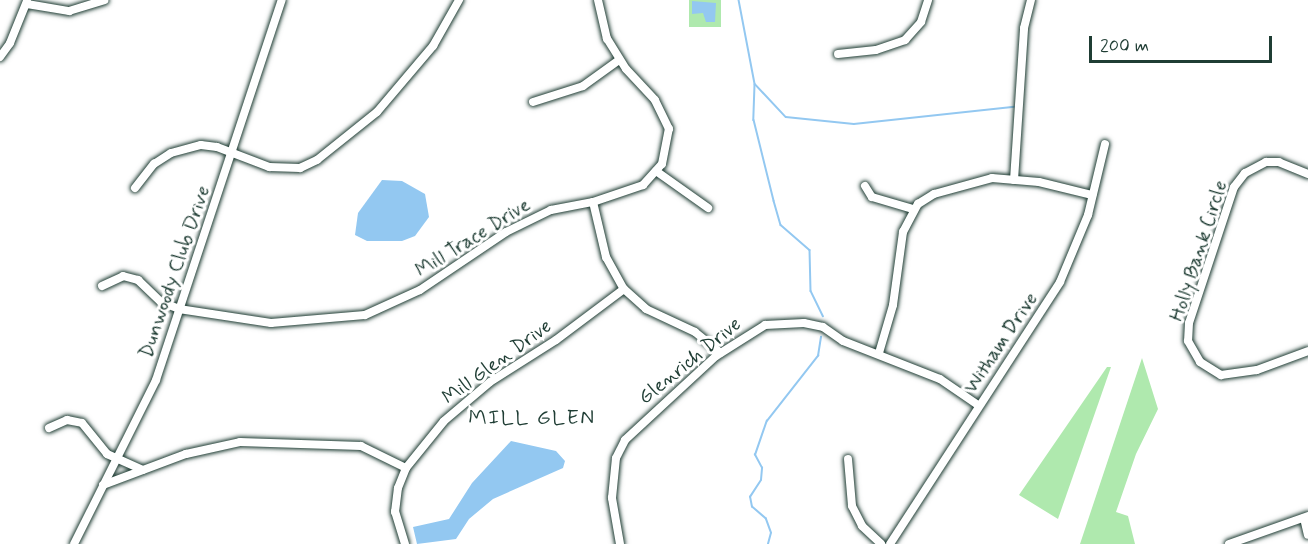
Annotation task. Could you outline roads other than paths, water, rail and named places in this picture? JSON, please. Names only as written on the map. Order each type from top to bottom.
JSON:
[{"type":"street","points":[[0,57],[27,2],[69,10],[104,0]]},
{"type":"street","name":"Dunwoody Club Drive","points":[[74,544],[147,403],[233,152],[282,0]]},
{"type":"street","points":[[135,188],[154,164],[171,153],[201,145],[233,152],[280,168],[300,168],[317,160],[377,111],[433,46],[459,0]]},
{"type":"street","points":[[598,0],[604,32],[619,60],[666,118],[667,151],[656,171],[708,208]]},
{"type":"street","points":[[838,54],[876,51],[905,40],[921,22],[928,0]]},
{"type":"street","points":[[1014,180],[1024,28],[1031,0]]},
{"type":"street","points":[[532,102],[583,86],[619,60]]},
{"type":"street","name":"Witham Drive","points":[[890,544],[978,405],[1060,282],[1081,237],[1105,144]]},
{"type":"street","name":"Holly Bank Circle","points":[[1308,174],[1279,162],[1266,162],[1245,173],[1234,187],[1189,323],[1188,341],[1200,362],[1221,375],[1257,370],[1308,351]]},
{"type":"street","name":"Mill Trace Drive","points":[[179,309],[271,323],[364,315],[420,290],[531,219],[550,210],[593,202],[643,185],[656,171]]},
{"type":"street","points":[[879,353],[893,305],[903,232],[913,209],[934,194],[992,178],[1092,195]]},
{"type":"street","points":[[865,186],[872,197],[913,209]]},
{"type":"street","points":[[593,202],[606,256],[624,289],[646,309],[695,332],[721,352]]},
{"type":"street","points":[[102,286],[123,276],[138,280],[161,302],[179,309]]},
{"type":"street","name":"Mill Glen Drive","points":[[405,544],[395,512],[398,488],[406,468],[444,421],[490,382],[556,340],[624,289]]},
{"type":"street","name":"Glenrich Drive","points":[[620,544],[612,498],[620,450],[646,417],[721,352],[765,325],[804,323],[823,327],[843,341],[879,353],[940,379],[978,405]]},
{"type":"street","points":[[49,428],[67,420],[82,423],[93,432],[103,450],[143,470]]},
{"type":"street","points":[[103,486],[186,454],[250,442],[361,446],[406,468]]},
{"type":"street","points":[[848,459],[852,506],[862,526],[880,544]]},
{"type":"street","points":[[1229,544],[1306,517],[1308,535]]},
{"type":"water","points":[[692,1],[716,3],[715,22],[706,22],[703,13],[692,14]]},
{"type":"water","points":[[382,180],[402,181],[425,194],[429,217],[415,236],[402,241],[367,241],[355,235],[358,213]]},
{"type":"water","points":[[511,441],[556,451],[565,461],[563,468],[493,499],[469,519],[456,539],[417,544],[413,527],[449,519],[472,483]]},
{"type":"waterway","points":[[739,0],[755,84],[786,117],[854,124],[1014,107]]},
{"type":"waterway","points":[[755,85],[754,120],[781,225],[810,250],[811,291],[823,316]]},
{"type":"waterway","points":[[768,544],[771,533],[766,519],[752,507],[750,497],[761,480],[762,468],[755,455],[767,421],[818,356],[821,337]]},
{"type":"district","name":"MILL GLEN","points":[[532,418]]}]
